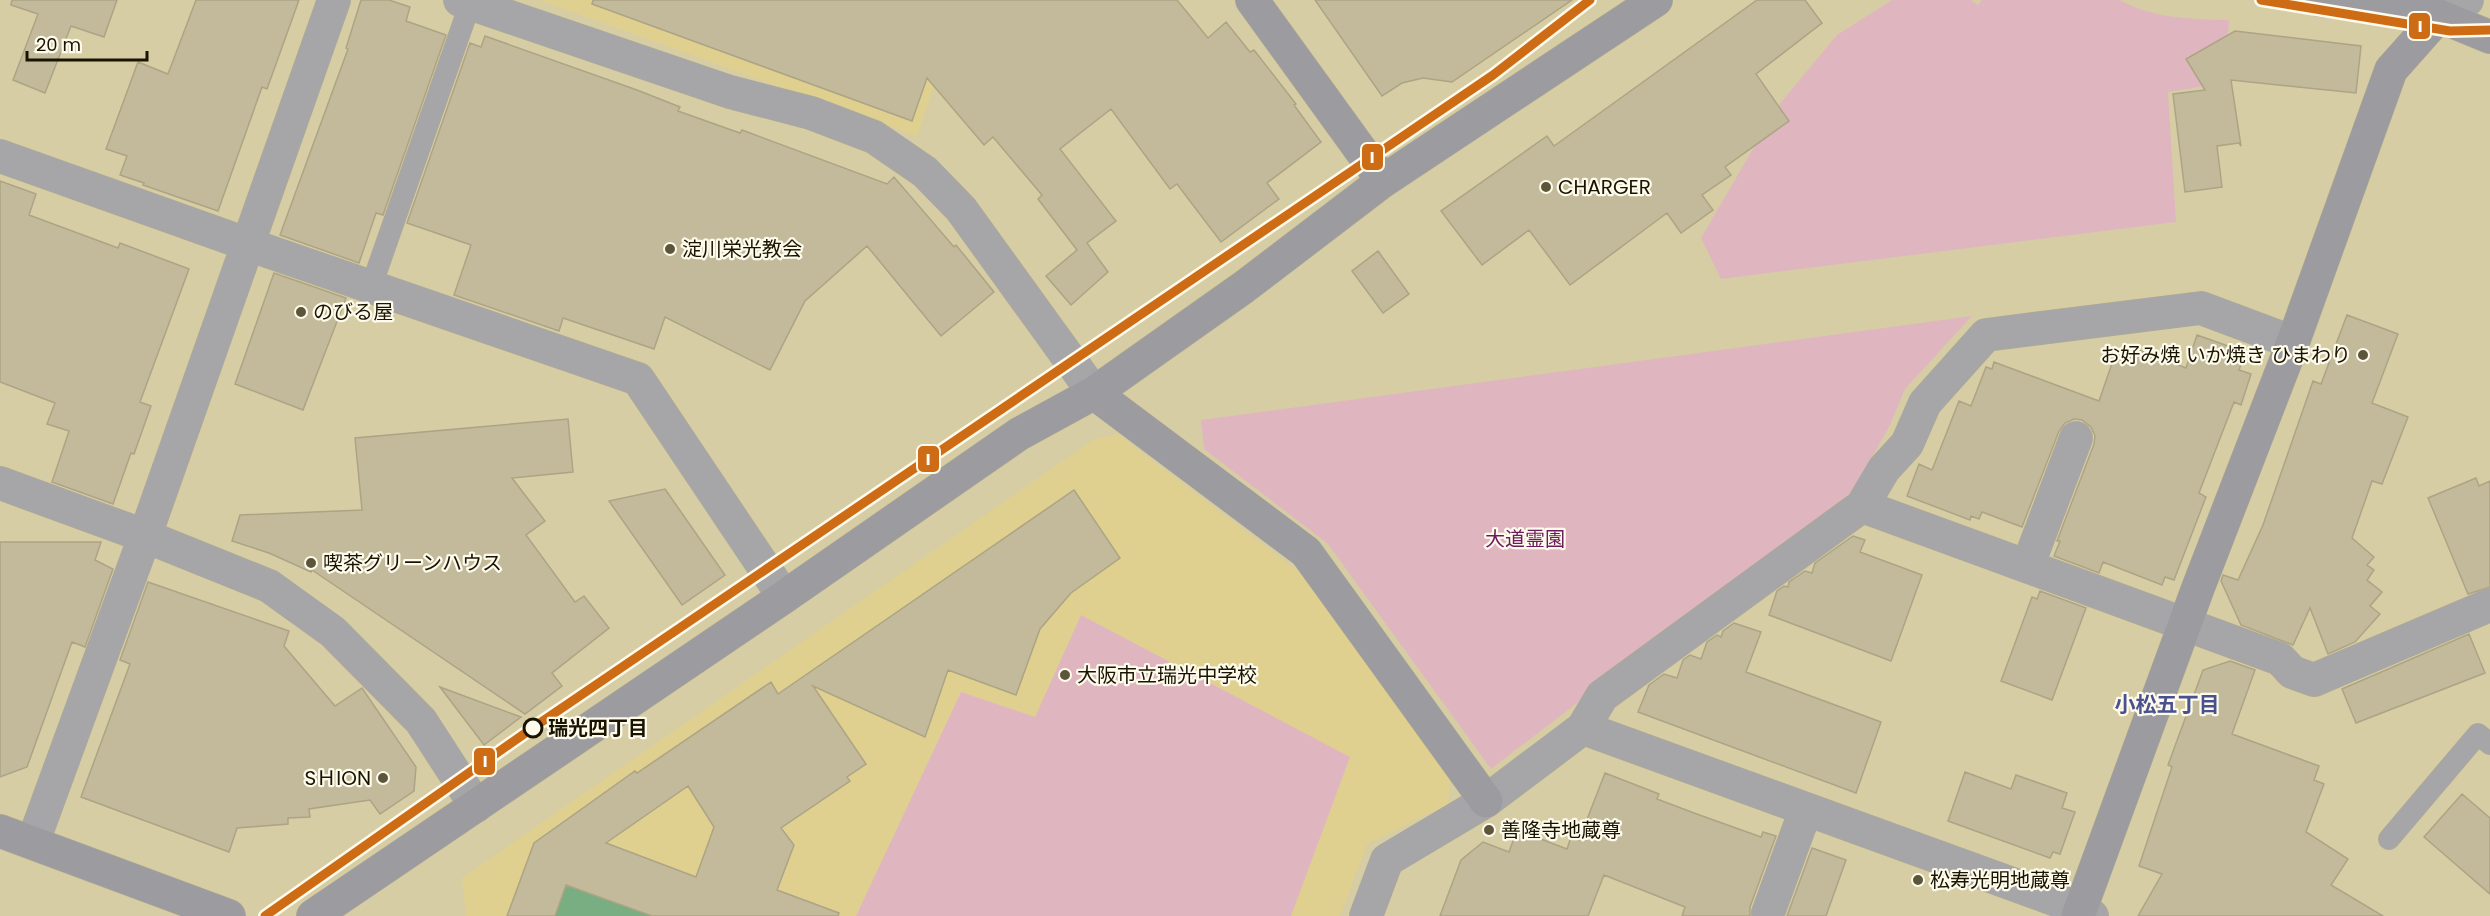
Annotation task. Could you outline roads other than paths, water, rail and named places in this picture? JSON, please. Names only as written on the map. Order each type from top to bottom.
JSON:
[{"type":"street","points":[[33,842],[145,536],[334,0]]},
{"type":"street","points":[[1252,0],[1383,181]]},
{"type":"street","points":[[313,916],[784,597],[1019,434],[1094,393],[1244,287],[1383,181],[1656,0]]},
{"type":"street","points":[[2320,0],[2439,16],[2490,38]]},
{"type":"street","points":[[1583,728],[2084,914],[2185,626],[2391,70],[2439,16],[2467,0]]},
{"type":"street","points":[[465,2],[730,92],[811,113],[874,137],[926,172],[961,209],[1094,393],[1306,552],[1486,801]]},
{"type":"street","points":[[0,156],[638,379],[784,597]]},
{"type":"street","points":[[1366,916],[1387,860],[1486,801],[1583,728],[1602,696],[1862,506],[1884,469],[1907,444],[1925,403],[1986,335],[2201,308],[2292,342]]},
{"type":"street","points":[[2028,565],[2076,438]]},
{"type":"street","points":[[0,483],[145,536],[269,586],[333,632],[421,721],[476,806]]},
{"type":"street","points":[[1862,506],[2280,659],[2292,672],[2314,680],[2490,604]]},
{"type":"street","points":[[1768,913],[1806,809]]},
{"type":"street","points":[[0,831],[229,916]]},
{"type":"lane","points":[[371,287],[465,2]]},
{"type":"lane","points":[[2389,838],[2478,734],[2490,744]]},
{"type":"place","name":"CHARGER","points":[[1546,187]]},
{"type":"place","name":"淀川栄光教会","points":[[670,249]]},
{"type":"place","name":"のびる屋","points":[[301,312]]},
{"type":"place","name":"お好み焼 いか焼き ひまわり","points":[[2363,355]]},
{"type":"place","name":"喫茶グリーンハウス","points":[[311,563]]},
{"type":"place","name":"大阪市立瑞光中学校","points":[[1065,675]]},
{"type":"place","name":"瑞光四丁目","points":[[533,728]]},
{"type":"place","name":"SＨION","points":[[383,778]]},
{"type":"place","name":"善隆寺地蔵尊","points":[[1489,830]]},
{"type":"place","name":"松寿光明地蔵尊","points":[[1918,880]]},
{"type":"district","name":"小松五丁目","points":[[2167,704]]},
{"type":"park label","name":"大道霊園","points":[[1525,539]]}]
